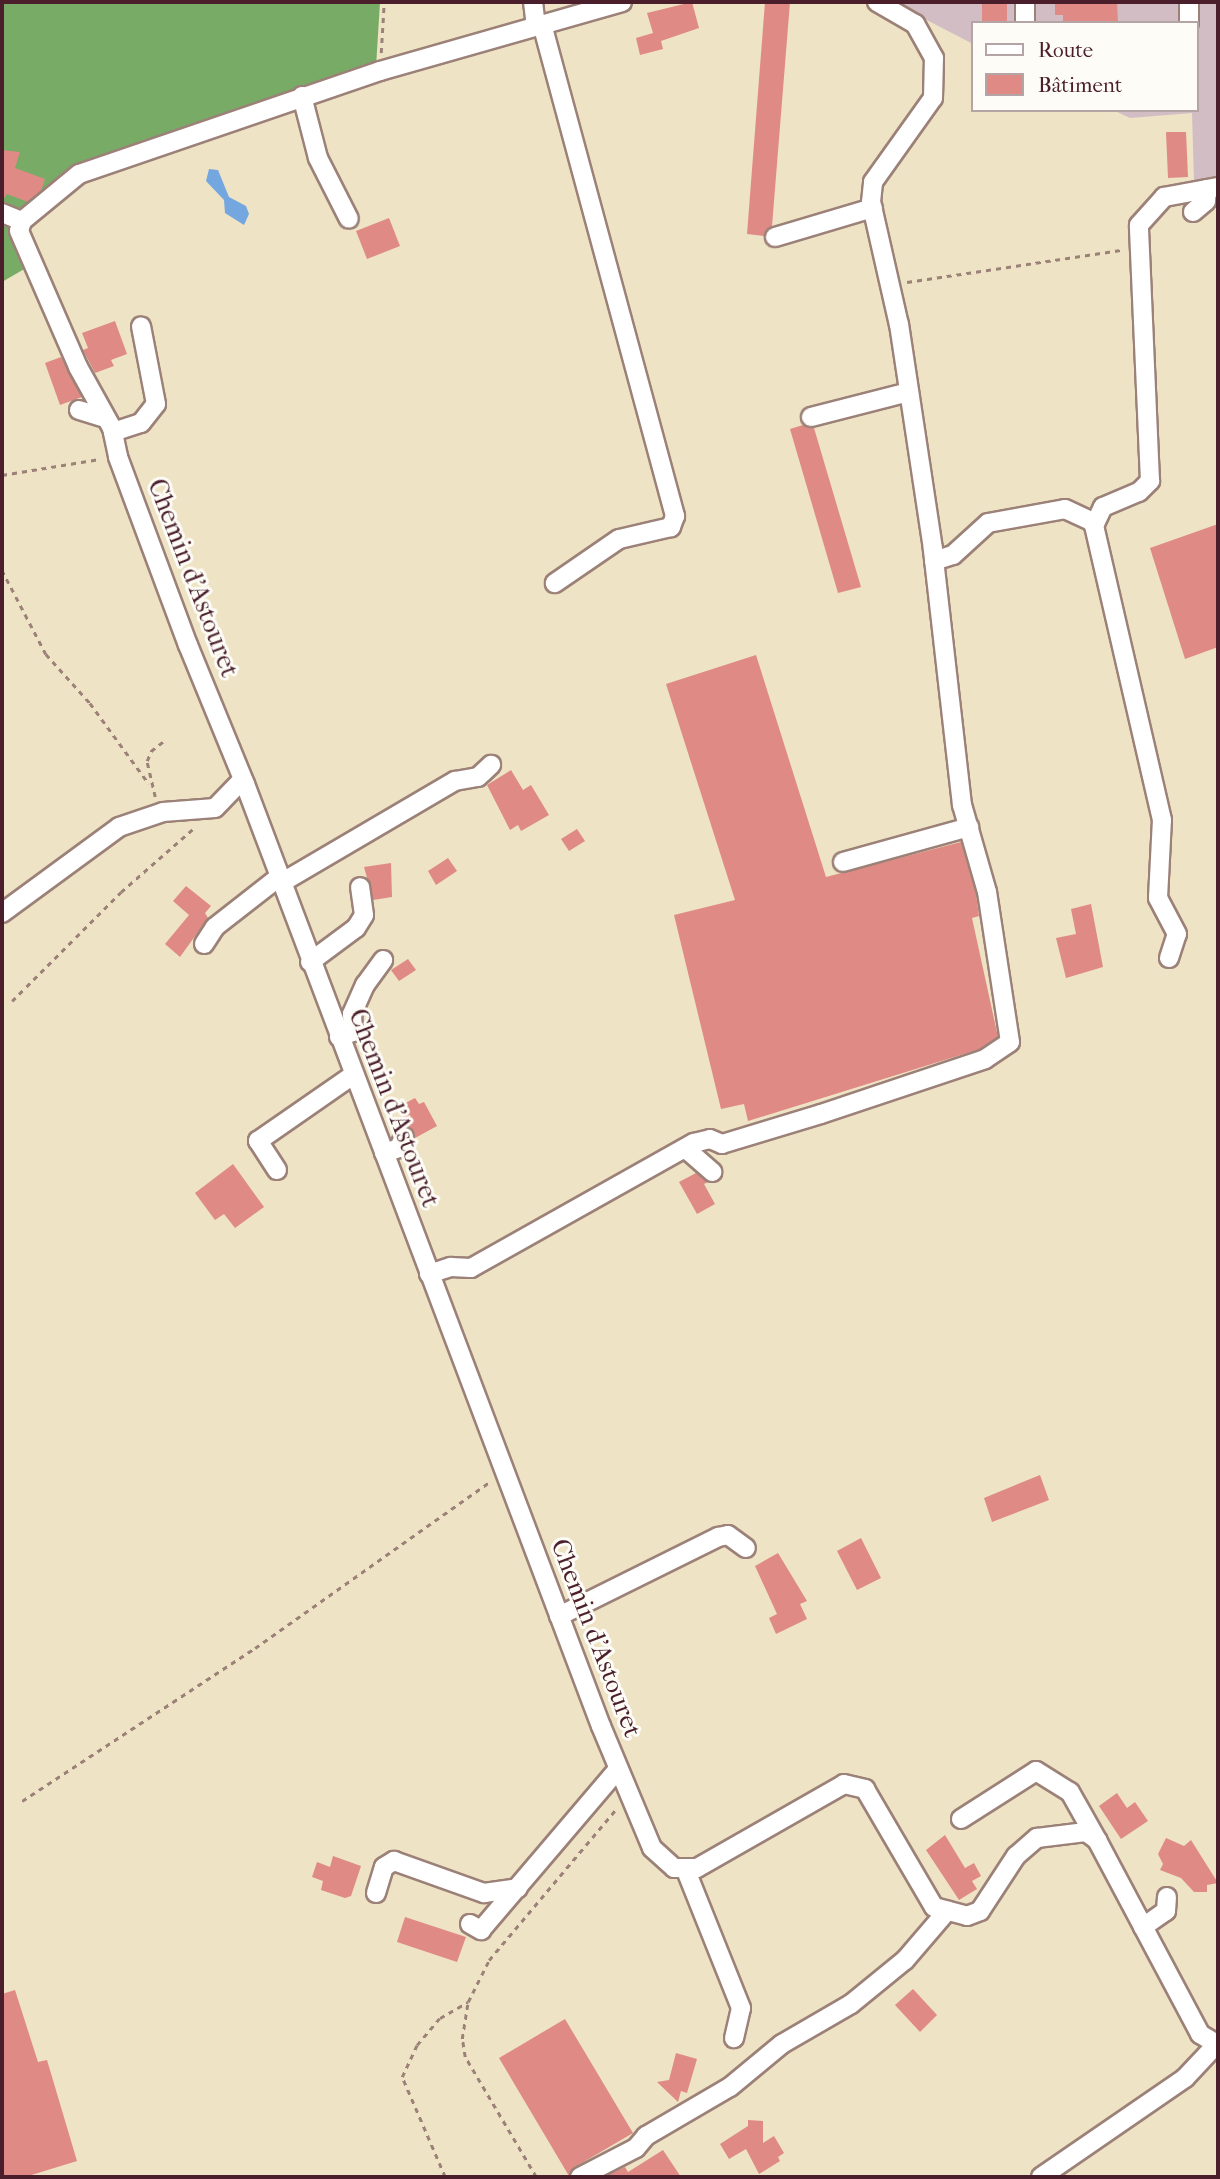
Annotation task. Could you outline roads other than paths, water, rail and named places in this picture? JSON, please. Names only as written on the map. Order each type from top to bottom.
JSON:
[{"type":"street","points":[[533,2],[675,516],[671,527],[619,540],[555,583]]},
{"type":"street","points":[[2,213],[22,221],[79,174],[302,96],[622,2]]},
{"type":"street","points":[[429,1274],[452,1267],[471,1268],[694,1143],[710,1139],[722,1144],[821,1114],[985,1059],[1010,1042],[987,892],[969,827],[909,392],[873,208],[873,182],[933,98],[934,58],[915,24],[877,2]]},
{"type":"street","points":[[1025,2],[1026,21]]},
{"type":"street","points":[[1189,2],[1189,21]]},
{"type":"street","points":[[302,96],[318,158],[349,219]]},
{"type":"street","points":[[1193,212],[1206,201],[1212,188]]},
{"type":"street","points":[[1169,958],[1177,934],[1158,898],[1162,820],[1095,523],[1103,507],[1139,492],[1150,481],[1139,225],[1151,208],[1164,197],[1212,188]]},
{"type":"street","points":[[775,237],[873,208]]},
{"type":"street","name":"Chemin d'Astouret","points":[[22,221],[19,231],[49,303],[109,425],[118,457],[243,779],[618,1769],[652,1848],[674,1868],[685,1868]]},
{"type":"street","points":[[79,410],[109,425],[141,423],[156,404],[141,326]]},
{"type":"street","points":[[811,418],[909,392]]},
{"type":"street","points":[[934,561],[953,555],[988,523],[1065,509],[1095,523]]},
{"type":"street","points":[[204,944],[215,928],[280,880],[455,781],[478,777],[491,765]]},
{"type":"street","points":[[2,913],[110,833],[163,812],[215,808],[243,779]]},
{"type":"street","points":[[843,862],[969,827]]},
{"type":"street","points":[[310,961],[356,928],[364,915],[360,887]]},
{"type":"street","points":[[339,1037],[353,1032],[356,1004],[383,960]]},
{"type":"street","points":[[277,1170],[258,1141],[353,1075]]},
{"type":"street","points":[[384,1153],[399,1148],[404,1137]]},
{"type":"street","points":[[686,1149],[712,1172]]},
{"type":"street","points":[[559,1616],[718,1537],[728,1535],[746,1548]]},
{"type":"street","points":[[470,1924],[481,1930],[618,1769]]},
{"type":"street","points":[[961,1819],[1019,1777],[1036,1770],[1070,1792],[1200,2034],[1217,2045],[1185,2078],[1041,2177]]},
{"type":"street","points":[[734,2038],[741,2008],[685,1868],[698,1868],[844,1784],[865,1789],[934,1907],[967,1916],[980,1911],[1016,1856],[1037,1838],[1086,1832],[1097,1840]]},
{"type":"street","points":[[376,1893],[384,1867],[394,1861],[484,1893],[518,1888]]},
{"type":"street","points":[[1143,1927],[1166,1911],[1167,1897]]},
{"type":"street","points":[[580,2177],[636,2148],[646,2136],[730,2087],[782,2043],[851,2004],[905,1960],[947,1911]]},
{"type":"water","points":[[209,169],[218,170],[229,197],[246,206],[249,214],[244,225],[225,213],[224,200],[206,181]]}]
